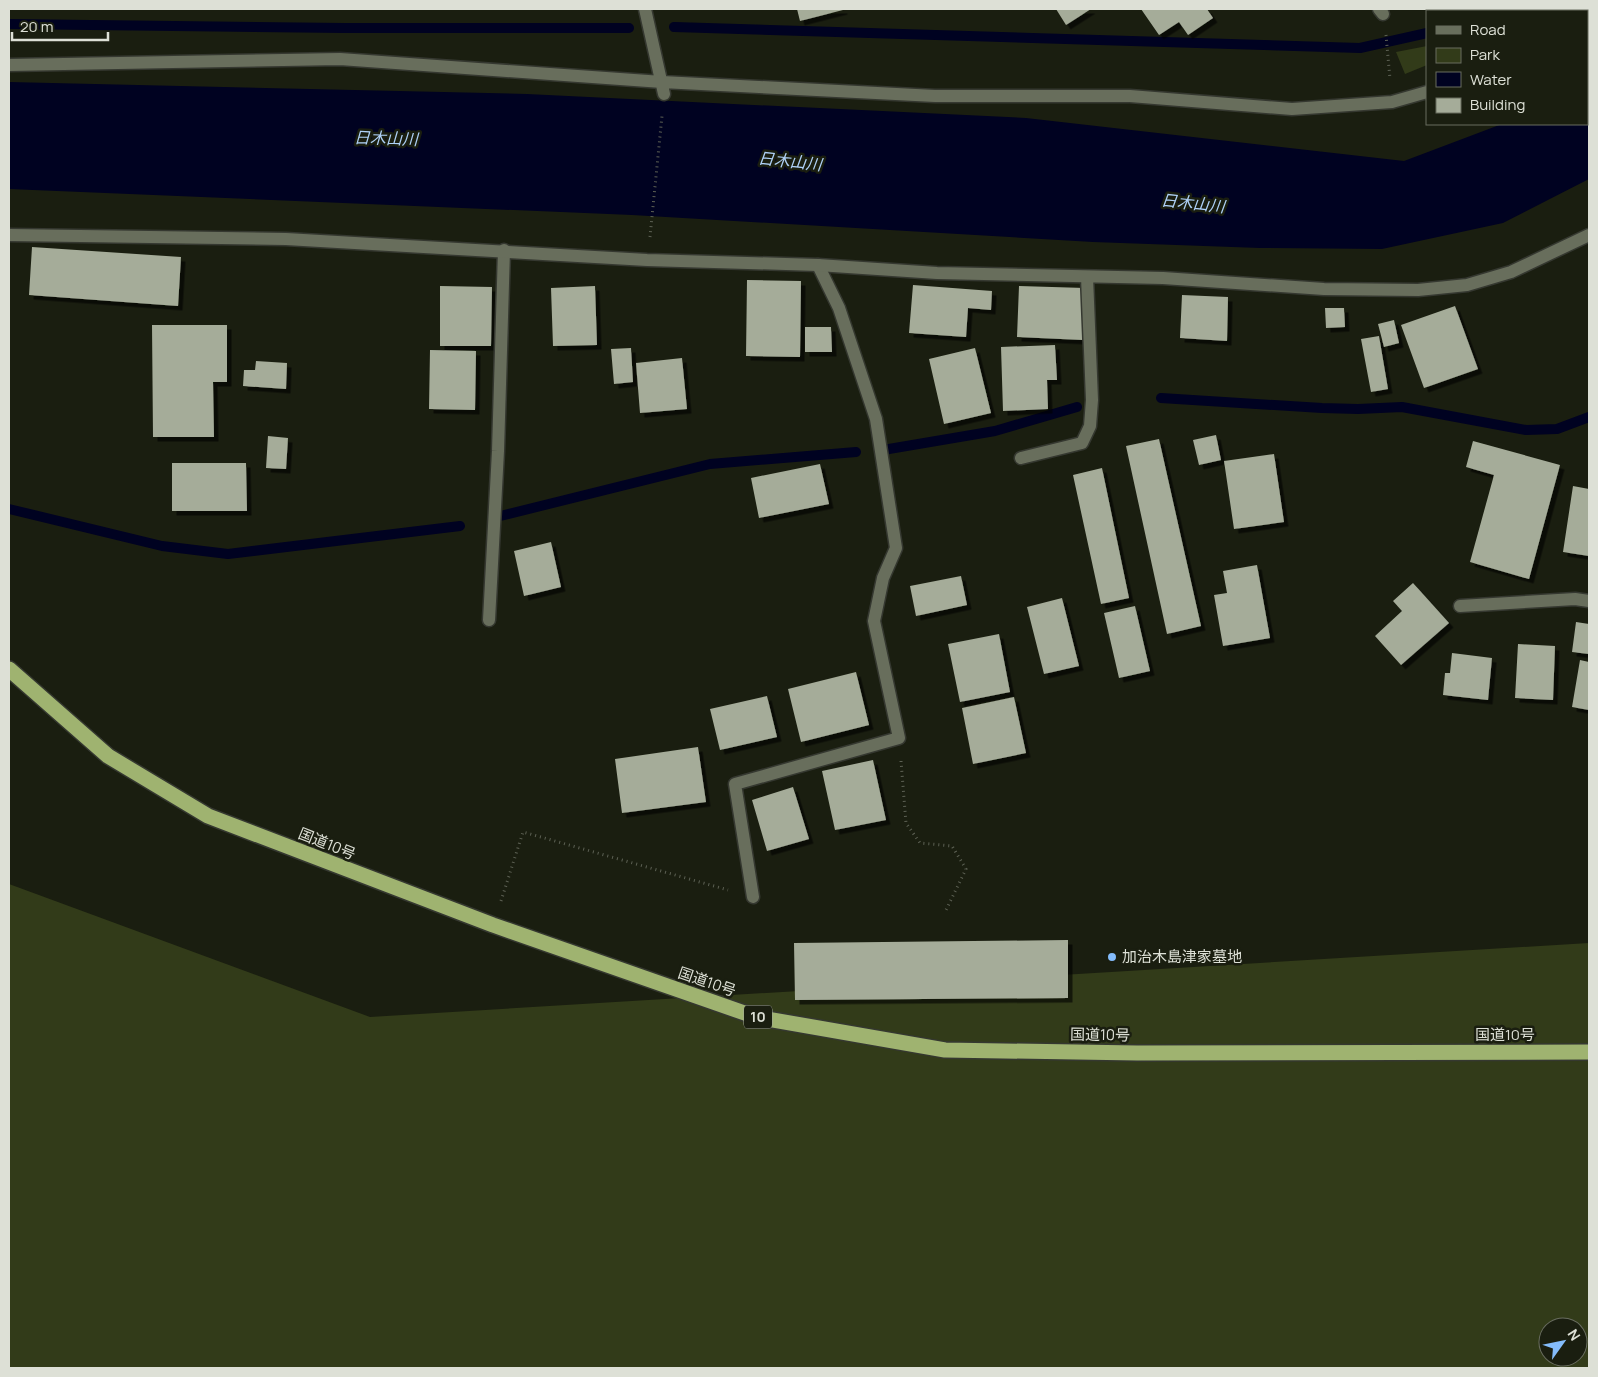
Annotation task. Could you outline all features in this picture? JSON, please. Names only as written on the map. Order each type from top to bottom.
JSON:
[{"type":"highway","name":"国道10号","points":[[9,669],[108,756],[208,816],[493,926],[756,1017],[945,1050],[1137,1053],[1589,1052]]},
{"type":"street","points":[[645,9],[663,88]]},
{"type":"street","points":[[9,66],[340,59],[663,88],[935,96],[1130,96],[1292,109],[1392,102],[1426,92]]},
{"type":"street","points":[[9,234],[286,238],[647,260],[818,265],[936,273],[1086,278],[1163,278],[1324,289],[1418,290],[1467,285],[1511,272],[1589,235]]},
{"type":"street","points":[[489,620],[495,511],[504,250]]},
{"type":"street","points":[[753,897],[735,784],[899,738],[874,621],[883,578],[896,548],[876,419],[839,308],[818,265]]},
{"type":"street","points":[[1021,458],[1082,443],[1090,426],[1092,400],[1086,278]]},
{"type":"street","points":[[1460,606],[1575,599],[1589,601]]},
{"type":"path","points":[[1385,30],[1388,57]]},
{"type":"path","points":[[650,238],[663,88]]},
{"type":"path","points":[[899,738],[906,823],[920,843],[952,846],[966,869],[944,912]]},
{"type":"path","points":[[493,926],[523,832],[753,897]]},
{"type":"green space","points":[[1483,9],[1563,9],[1561,10],[1481,10]]},
{"type":"green space","points":[[1426,46],[1426,65],[1405,74],[1396,52]]},
{"type":"green space","points":[[9,884],[370,1017],[1589,943],[1589,1368],[9,1368]]},
{"type":"water","name":"日木山川","points":[[9,82],[527,94],[1026,118],[1404,161],[1499,125],[1588,125],[1589,89],[1589,179],[1503,223],[1382,249],[1260,248],[1093,242],[632,215],[9,189]]},
{"type":"building","points":[[797,9],[843,9],[843,10],[800,21]]},
{"type":"building","points":[[1056,9],[1091,9],[1066,25]]},
{"type":"building","points":[[1141,9],[1207,9],[1213,18],[1188,35],[1179,22],[1159,35]]},
{"type":"building","points":[[32,247],[181,257],[178,306],[29,295]]},
{"type":"building","points":[[747,280],[801,281],[800,357],[746,356]]},
{"type":"building","points":[[913,285],[992,291],[991,310],[968,308],[966,337],[909,333]]},
{"type":"building","points":[[440,286],[492,287],[491,346],[440,346]]},
{"type":"building","points":[[595,286],[597,345],[553,346],[551,288]]},
{"type":"building","points":[[1019,286],[1085,288],[1083,340],[1017,337]]},
{"type":"building","points":[[1182,295],[1228,297],[1227,341],[1180,338]]},
{"type":"building","points":[[1455,306],[1478,369],[1424,388],[1401,325]]},
{"type":"building","points":[[1325,308],[1344,308],[1345,327],[1326,328]]},
{"type":"building","points":[[1394,320],[1399,343],[1384,347],[1378,324]]},
{"type":"building","points":[[152,325],[227,325],[227,382],[213,382],[214,437],[153,437]]},
{"type":"building","points":[[805,327],[831,327],[832,352],[805,352]]},
{"type":"building","points":[[1379,336],[1388,389],[1371,392],[1361,339]]},
{"type":"building","points":[[1055,345],[1057,380],[1047,380],[1048,409],[1003,411],[1001,347]]},
{"type":"building","points":[[631,348],[633,382],[614,384],[611,349]]},
{"type":"building","points":[[975,348],[991,413],[944,424],[929,359]]},
{"type":"building","points":[[430,350],[476,351],[475,410],[429,409]]},
{"type":"building","points":[[682,358],[687,409],[640,413],[636,363]]},
{"type":"building","points":[[256,361],[287,363],[286,389],[243,386],[244,370],[255,370]]},
{"type":"building","points":[[1216,435],[1221,460],[1199,465],[1193,440]]},
{"type":"building","points":[[268,436],[288,438],[286,469],[266,468]]},
{"type":"building","points":[[1159,439],[1201,626],[1167,634],[1126,446]]},
{"type":"building","points":[[1473,441],[1560,465],[1529,579],[1470,562],[1494,475],[1466,467]]},
{"type":"building","points":[[1274,454],[1284,522],[1234,529],[1224,461]]},
{"type":"building","points":[[172,463],[246,463],[247,511],[172,511]]},
{"type":"building","points":[[820,464],[829,504],[759,518],[751,478]]},
{"type":"building","points":[[1102,468],[1129,598],[1101,604],[1073,475]]},
{"type":"building","points":[[1573,486],[1589,489],[1589,556],[1563,552]]},
{"type":"building","points":[[551,542],[561,587],[524,596],[514,551]]},
{"type":"building","points":[[1257,565],[1270,638],[1223,646],[1214,595],[1227,593],[1223,571]]},
{"type":"building","points":[[961,576],[967,605],[916,616],[910,586]]},
{"type":"building","points":[[1413,583],[1449,623],[1401,665],[1375,636],[1402,611],[1393,601]]},
{"type":"building","points":[[1062,598],[1079,666],[1044,674],[1027,607]]},
{"type":"building","points":[[1135,606],[1150,671],[1119,678],[1104,613]]},
{"type":"building","points":[[1576,622],[1589,624],[1589,654],[1572,652]]},
{"type":"building","points":[[999,634],[1010,692],[960,702],[948,644]]},
{"type":"building","points":[[1518,644],[1555,646],[1553,700],[1515,698]]},
{"type":"building","points":[[1452,653],[1492,658],[1488,700],[1443,695],[1445,673],[1450,673]]},
{"type":"building","points":[[1580,660],[1589,662],[1589,710],[1572,707]]},
{"type":"building","points":[[856,672],[869,725],[801,742],[788,689]]},
{"type":"building","points":[[767,696],[777,737],[720,750],[710,709]]},
{"type":"building","points":[[1014,697],[1026,753],[973,764],[962,708]]},
{"type":"building","points":[[698,747],[706,802],[622,813],[615,759]]},
{"type":"building","points":[[873,760],[886,820],[835,830],[822,771]]},
{"type":"building","points":[[793,787],[809,839],[767,851],[752,800]]},
{"type":"building","points":[[1068,940],[1068,998],[795,1000],[794,943]]},
{"type":"waterway","points":[[9,24],[344,28],[629,28]]},
{"type":"waterway","points":[[674,27],[1360,48],[1426,33]]},
{"type":"waterway","points":[[1161,398],[1322,408],[1402,407],[1526,430],[1557,429],[1589,417]]},
{"type":"waterway","points":[[883,450],[995,431],[1077,407]]},
{"type":"waterway","points":[[492,518],[710,464],[856,452]]},
{"type":"waterway","points":[[9,509],[162,546],[228,554],[460,526]]},
{"type":"place","name":"加治木島津家墓地","points":[[1112,957]]}]
